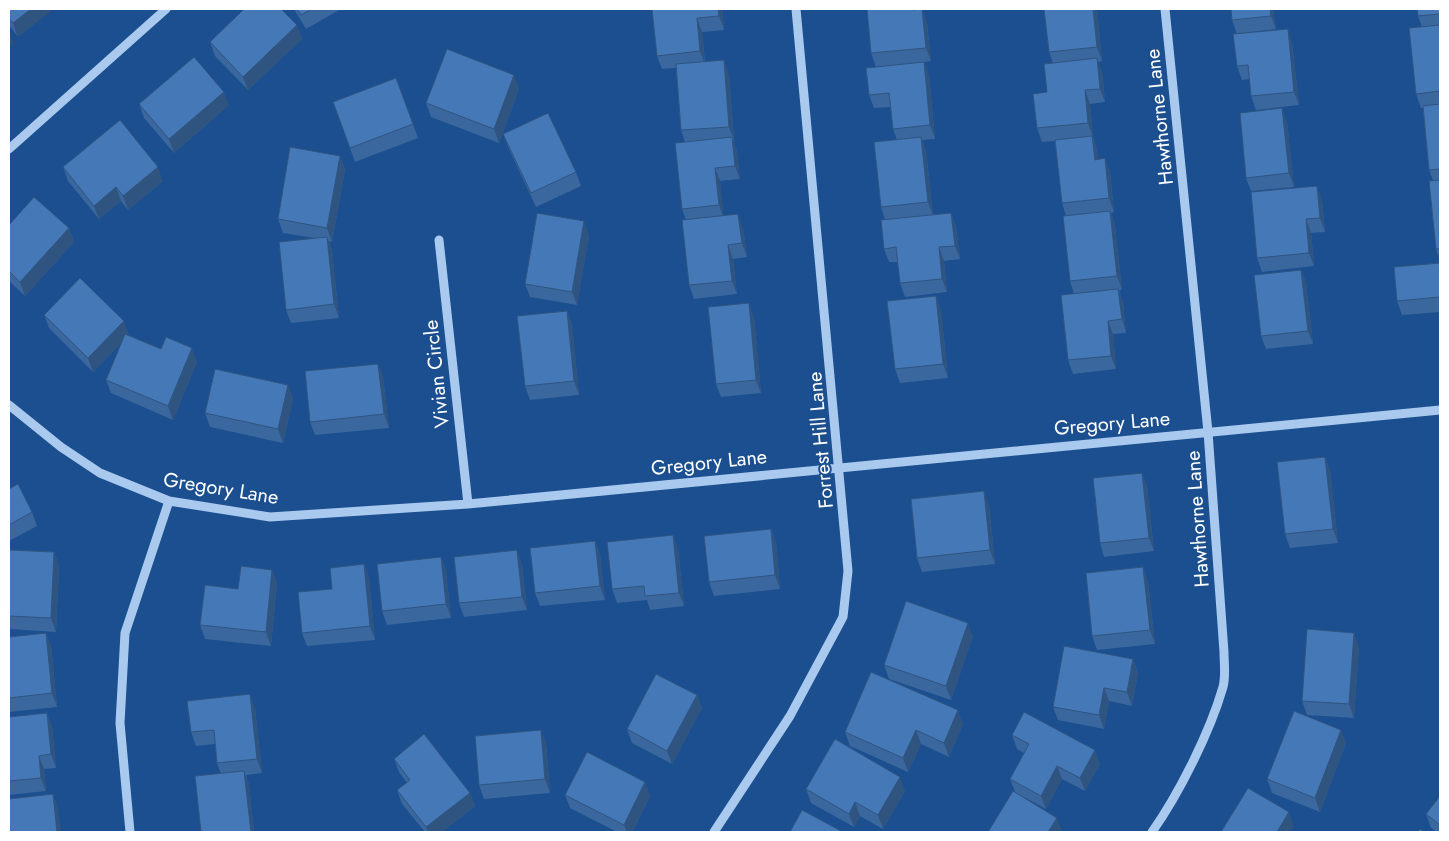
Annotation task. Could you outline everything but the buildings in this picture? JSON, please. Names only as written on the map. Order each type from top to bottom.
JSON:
[{"type":"street","points":[[9,149],[166,9]]},
{"type":"street","name":"Forrest Hill Lane","points":[[714,832],[790,716],[843,617],[848,571],[840,467],[796,9]]},
{"type":"street","name":"Hawthorne Lane","points":[[1152,832],[1162,818],[1198,748],[1224,685],[1224,652],[1208,432],[1166,9]]},
{"type":"street","name":"Vivian Circle","points":[[439,240],[468,504]]},
{"type":"street","name":"Gregory Lane","points":[[9,405],[60,447],[100,473],[169,501],[270,517],[468,504],[1440,410]]},
{"type":"street","points":[[130,832],[120,723],[125,633],[169,501]]}]
